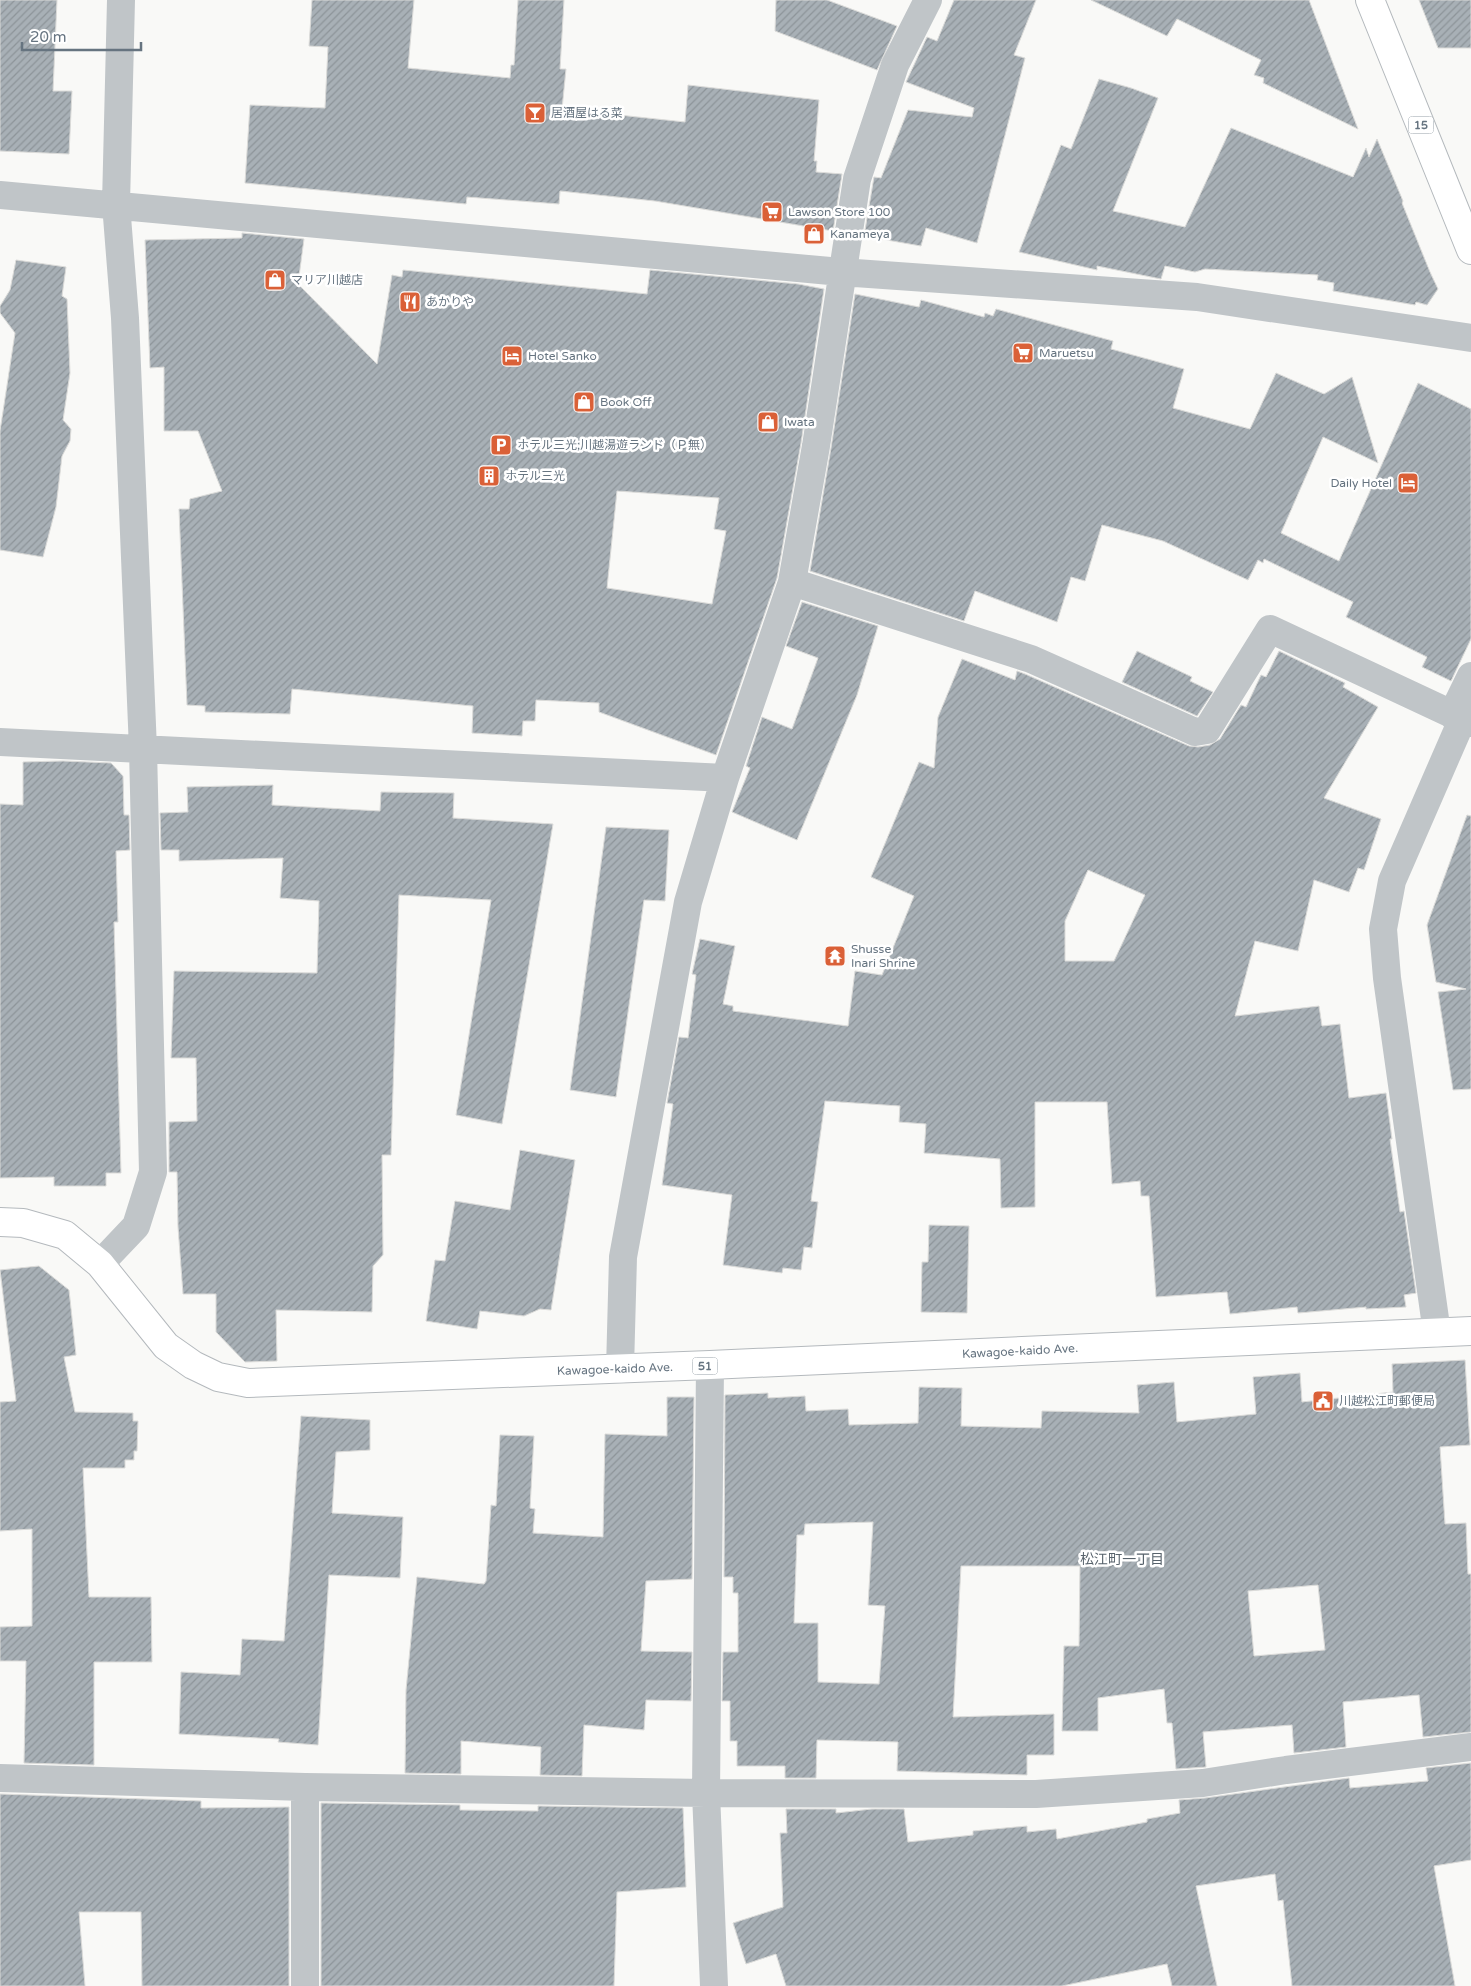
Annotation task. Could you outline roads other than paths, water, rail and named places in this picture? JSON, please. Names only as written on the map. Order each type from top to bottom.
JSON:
[{"type":"main road","name":"15","points":[[1370,0],[1471,250]]},
{"type":"main road","name":"Kawagoe-kaido Ave.","points":[[0,1222],[23,1223],[65,1234],[100,1264],[166,1346],[193,1365],[218,1377],[248,1383],[620,1369],[1471,1331]]},
{"type":"street","points":[[100,1264],[136,1226],[153,1172],[143,749],[125,318],[116,204],[121,0]]},
{"type":"street","points":[[620,1369],[622,1257],[688,902],[725,778],[792,582],[816,446],[841,272],[857,179],[896,65],[928,0]]},
{"type":"street","points":[[0,195],[116,204],[841,272],[1197,297],[1471,338]]},
{"type":"street","points":[[792,582],[1031,659],[1195,732],[1207,730],[1270,628],[1462,720]]},
{"type":"street","points":[[1437,1333],[1387,978],[1383,929],[1392,881],[1462,720],[1471,676]]},
{"type":"street","points":[[0,742],[725,778]]},
{"type":"street","points":[[710,1365],[706,1793],[714,1986]]},
{"type":"street","points":[[0,1778],[305,1787],[706,1793],[1036,1794],[1203,1783],[1286,1770],[1471,1746]]},
{"type":"street","points":[[305,1787],[305,1986]]},
{"type":"place","name":"居酒屋はる菜","points":[[535,113]]},
{"type":"place","name":"Lawson Store 100","points":[[772,212]]},
{"type":"place","name":"Kanameya","points":[[814,234]]},
{"type":"place","name":"マリア川越店","points":[[275,280]]},
{"type":"place","name":"あかりや","points":[[410,302]]},
{"type":"place","name":"Maruetsu","points":[[1023,353]]},
{"type":"place","name":"Hotel Sanko","points":[[512,356]]},
{"type":"place","name":"Book Off","points":[[584,402]]},
{"type":"place","name":"Iwata","points":[[768,422]]},
{"type":"place","name":"ホテル三光;川越湯遊ランド（Ｐ無）","points":[[501,445]]},
{"type":"place","name":"ホテル三光","points":[[489,476]]},
{"type":"place","name":"Daily Hotel","points":[[1408,483]]},
{"type":"place","name":"Shusse Inari Shrine","points":[[835,956]]},
{"type":"place","name":"川越松江町郵便局","points":[[1323,1401]]},
{"type":"district","name":"松江町一丁目","points":[[1122,1559]]}]
